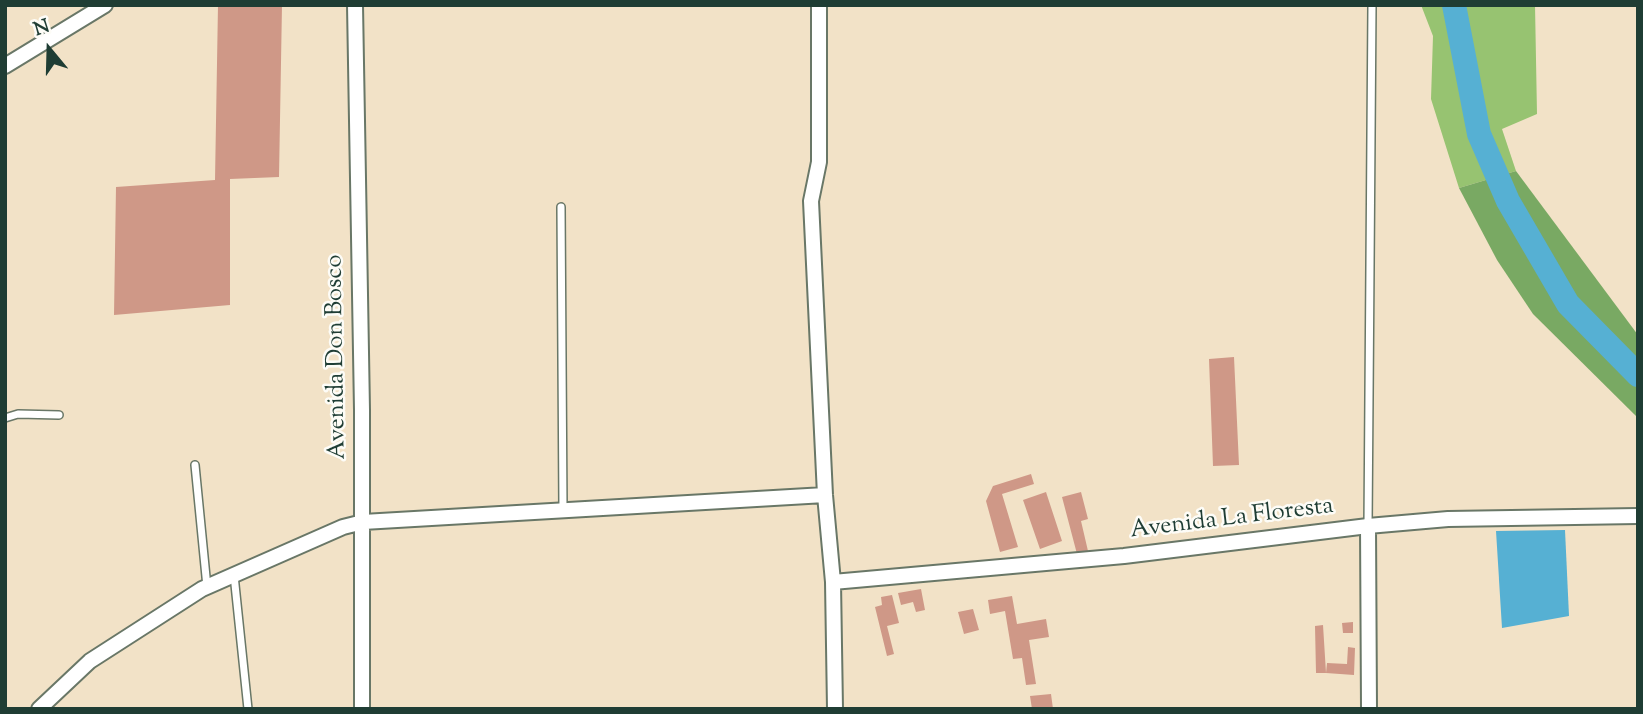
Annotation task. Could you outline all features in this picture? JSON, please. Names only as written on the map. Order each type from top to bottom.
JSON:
[{"type":"street","points":[[5,66],[105,5]]},
{"type":"street","name":"Avenida Don Bosco","points":[[355,5],[363,522],[362,709]]},
{"type":"street","points":[[819,5],[819,162],[811,201],[825,495],[833,582],[835,709]]},
{"type":"street","points":[[39,709],[90,661],[207,587],[343,527],[363,522],[825,495]]},
{"type":"street","name":"Avenida La Floresta","points":[[833,582],[1124,556],[1368,526],[1448,519],[1638,516]]},
{"type":"street","points":[[1368,526],[1369,709]]},
{"type":"lane","points":[[1368,526],[1372,5]]},
{"type":"lane","points":[[561,207],[564,511]]},
{"type":"lane","points":[[5,418],[18,414],[59,415]]},
{"type":"lane","points":[[195,465],[207,587]]},
{"type":"lane","points":[[234,575],[248,709]]},
{"type":"green space","points":[[1421,5],[1535,5],[1537,114],[1502,129],[1516,171],[1459,188],[1431,99],[1433,36]]},
{"type":"green space","points":[[1516,171],[1638,335],[1638,418],[1533,314],[1497,260],[1459,188]]},
{"type":"water","points":[[1565,530],[1569,616],[1502,628],[1496,531]]},
{"type":"building","points":[[218,5],[282,5],[279,177],[230,179],[230,305],[114,315],[116,187],[215,180]]},
{"type":"building","points":[[1234,357],[1239,465],[1213,466],[1209,359]]},
{"type":"building","points":[[1031,474],[1034,484],[1002,494],[1018,547],[1000,552],[986,501],[993,486]]},
{"type":"building","points":[[1046,492],[1062,541],[1040,549],[1023,500]]},
{"type":"building","points":[[1081,492],[1088,519],[1081,521],[1088,551],[1077,554],[1062,497]]},
{"type":"building","points":[[921,589],[925,610],[916,612],[913,602],[901,605],[898,593]]},
{"type":"building","points":[[892,595],[899,623],[887,626],[894,654],[887,656],[875,607],[882,605],[881,597]]},
{"type":"building","points":[[1012,596],[1017,624],[1046,619],[1049,637],[1029,640],[1036,684],[1026,685],[1022,658],[1013,659],[1005,611],[990,614],[988,600]]},
{"type":"building","points":[[973,609],[979,630],[964,634],[958,612]]},
{"type":"building","points":[[1353,622],[1353,633],[1343,633],[1342,623]]},
{"type":"building","points":[[1323,625],[1326,673],[1316,673],[1315,626]]},
{"type":"building","points":[[1348,647],[1355,648],[1354,675],[1326,673],[1327,663],[1347,664]]},
{"type":"building","points":[[1051,694],[1053,709],[1032,709],[1030,696]]},
{"type":"waterway","points":[[1454,5],[1479,134],[1508,201],[1568,304],[1638,375]]}]
